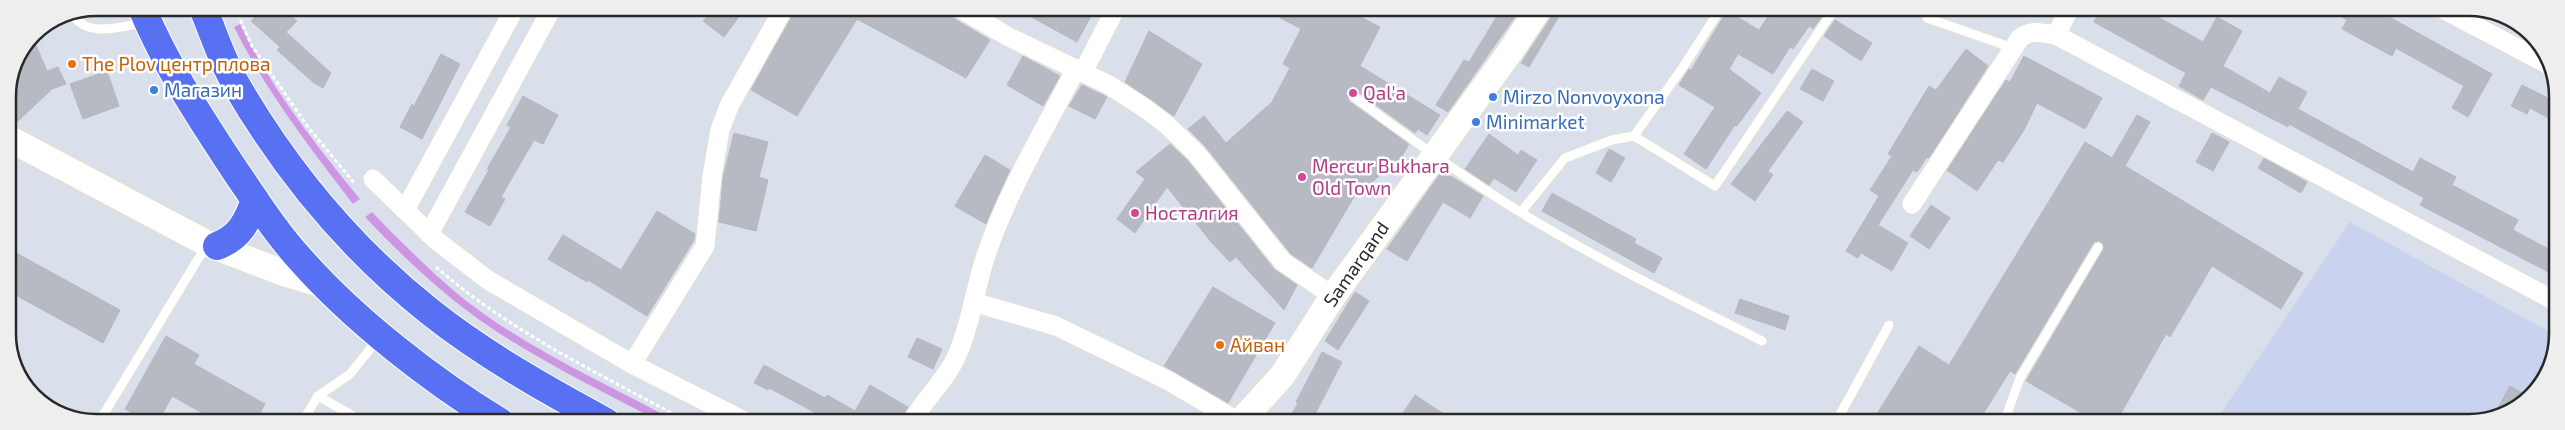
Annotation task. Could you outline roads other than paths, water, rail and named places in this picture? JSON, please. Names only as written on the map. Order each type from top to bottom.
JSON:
[{"type":"main road","points":[[145,16],[162,53],[203,123],[255,200],[300,259],[324,284],[381,335],[441,382],[488,414]]},
{"type":"main road","points":[[210,16],[233,79],[263,128],[297,177],[349,237],[409,294],[466,338],[593,414]]},
{"type":"main road","points":[[212,245],[239,233],[249,217],[255,200]]},
{"type":"street","points":[[406,210],[511,16]]},
{"type":"street","points":[[429,234],[548,16]]},
{"type":"street","points":[[632,364],[705,246],[712,176],[720,130],[730,104],[780,16]]},
{"type":"street","points":[[973,16],[1009,37],[1080,70],[1130,97],[1167,125],[1196,153],[1283,262],[1333,296]]},
{"type":"street","points":[[916,414],[921,405],[944,380],[959,352],[985,258],[1004,209],[1111,16]]},
{"type":"street","name":"Samarqand","points":[[1266,414],[1282,376],[1333,296],[1510,52],[1534,16]]},
{"type":"street","points":[[2056,35],[2066,16]]},
{"type":"street","points":[[2456,16],[2540,60]]},
{"type":"street","points":[[1912,204],[2013,48],[2028,32],[2056,35],[2549,298]]},
{"type":"street","points":[[16,142],[212,245],[284,273],[324,284]]},
{"type":"street","points":[[374,179],[429,234],[488,280],[632,364],[730,414]]},
{"type":"street","points":[[973,302],[1056,326],[1167,380],[1225,414]]},
{"type":"street","name":"Samarqand","points":[[1246,414],[1282,376]]},
{"type":"lane","points":[[77,19],[84,26],[101,30],[142,16]]},
{"type":"lane","points":[[1634,136],[1683,67],[1716,16]]},
{"type":"lane","points":[[1521,212],[1565,158],[1612,140],[1634,136],[1715,186],[1830,16]]},
{"type":"lane","points":[[1927,18],[2013,48]]},
{"type":"lane","points":[[1354,97],[1434,155],[1521,212],[1624,271],[1762,340]]},
{"type":"lane","points":[[104,414],[212,245]]},
{"type":"lane","points":[[2007,414],[2020,378],[2098,247]]},
{"type":"lane","points":[[1840,414],[1889,325]]},
{"type":"lane","points":[[307,414],[318,396],[350,374],[381,335]]},
{"type":"lane","points":[[318,396],[350,414]]},
{"type":"place","name":"The Plov центр плова","points":[[72,64]]},
{"type":"place","name":"Магазин","points":[[154,90]]},
{"type":"place","name":"Qal'a","points":[[1353,93]]},
{"type":"place","name":"Mirzo Nonvoyxona","points":[[1493,97]]},
{"type":"place","name":"Minimarket","points":[[1476,122]]},
{"type":"place","name":"Mercur Bukhara Old Town","points":[[1302,177]]},
{"type":"place","name":"Носталгия","points":[[1135,213]]},
{"type":"place","name":"Айван","points":[[1220,345]]}]
